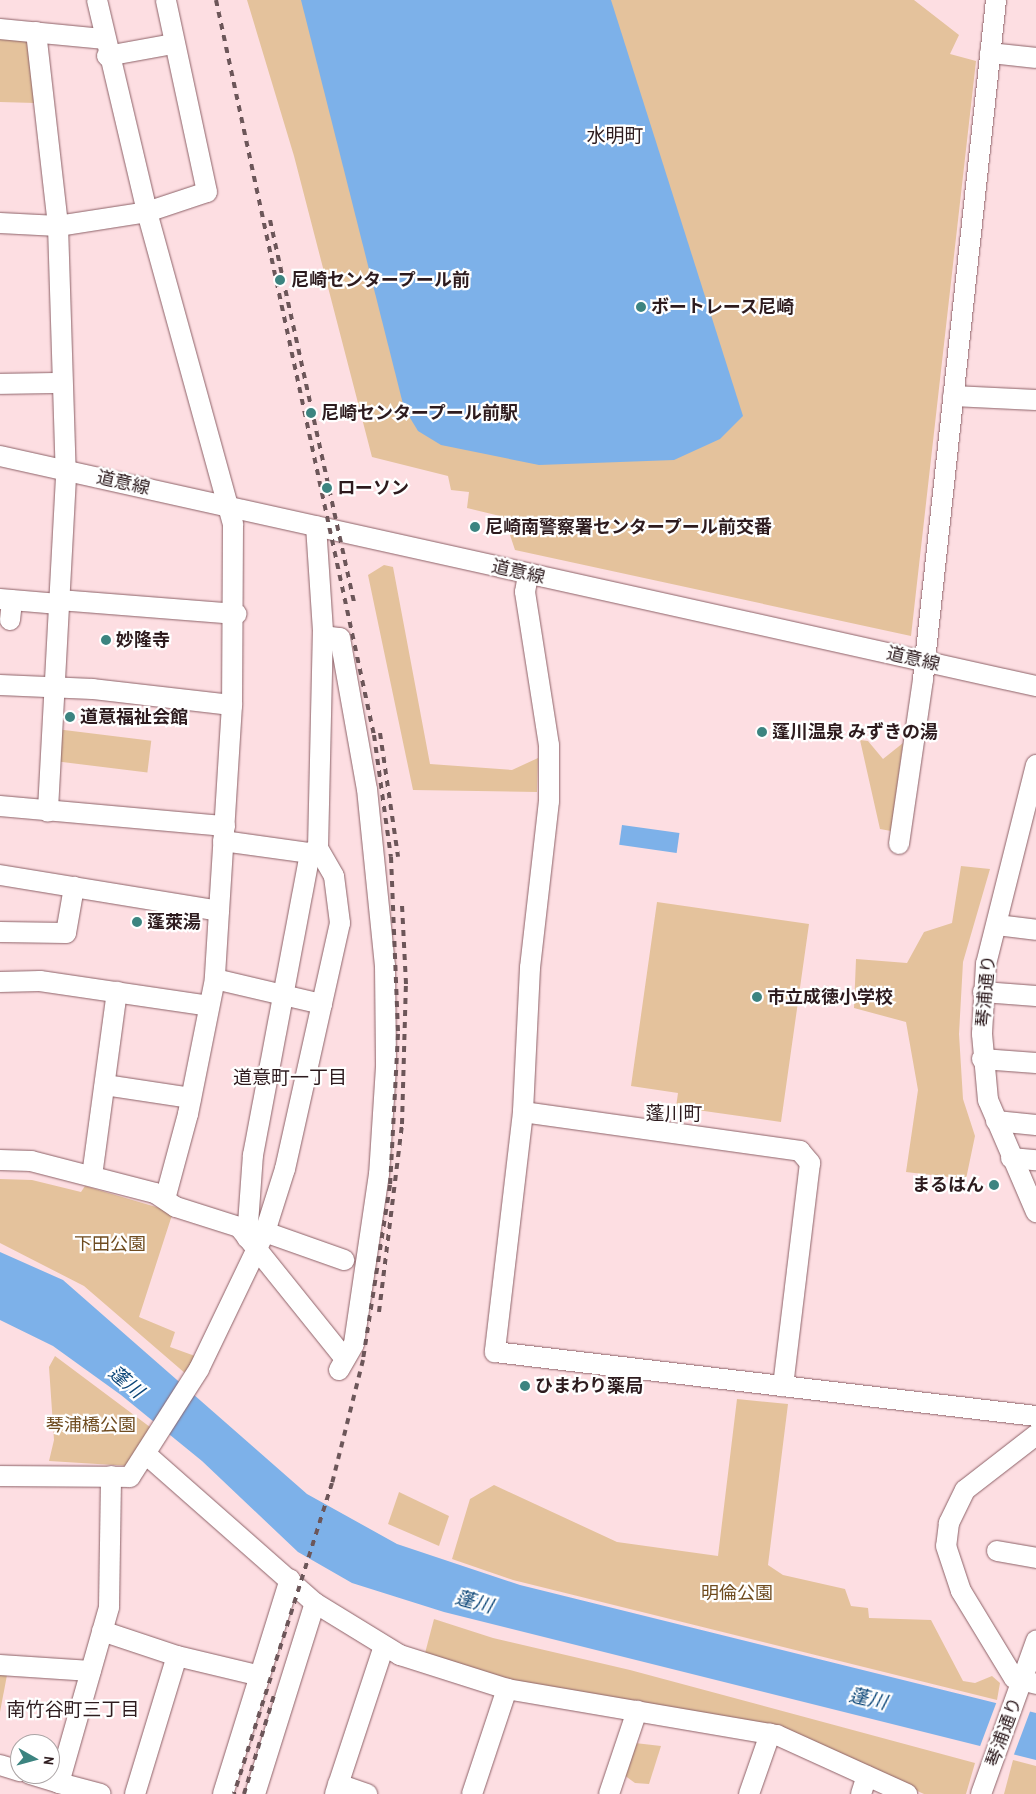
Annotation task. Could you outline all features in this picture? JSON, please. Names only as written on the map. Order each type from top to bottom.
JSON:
[{"type":"street","points":[[97,0],[105,48],[147,212],[228,508],[236,614],[215,979],[191,1098],[165,1199]]},
{"type":"street","points":[[0,223],[58,226],[147,212],[207,192],[166,0]]},
{"type":"street","points":[[899,844],[924,662],[996,0]]},
{"type":"street","points":[[0,29],[36,32],[105,48],[174,44]]},
{"type":"street","points":[[36,32],[58,226],[63,470],[59,602],[48,812]]},
{"type":"street","points":[[990,53],[1036,58]]},
{"type":"street","points":[[0,384],[60,383]]},
{"type":"street","points":[[953,396],[1036,400]]},
{"type":"street","name":"道意線","points":[[0,456],[528,575],[1036,686]]},
{"type":"street","points":[[255,1240],[253,1155],[314,851],[323,636],[316,526]]},
{"type":"street","points":[[528,575],[525,592],[549,746],[549,801],[530,968],[523,1112],[495,1352],[1036,1416]]},
{"type":"street","points":[[10,620],[6,599],[236,614]]},
{"type":"street","points":[[0,1160],[31,1161],[92,1176],[165,1199],[176,1207],[239,1227],[255,1240],[342,1365],[354,1344],[379,1174],[386,1067],[385,966],[368,788],[340,638],[323,636]]},
{"type":"street","points":[[0,685],[54,687],[232,705]]},
{"type":"street","name":"琴浦通り","points":[[1036,765],[1029,831],[996,925],[983,992],[982,1059],[996,1121],[1036,1212]]},
{"type":"street","points":[[0,806],[224,834],[314,851],[334,876],[340,923],[285,1169],[218,1333],[190,1385],[147,1455],[130,1477],[0,1476]]},
{"type":"street","points":[[0,875],[219,910]]},
{"type":"street","points":[[0,932],[66,933],[74,887]]},
{"type":"street","points":[[996,925],[1036,930]]},
{"type":"street","points":[[215,979],[322,1004]]},
{"type":"street","points":[[0,982],[40,980],[209,1006]]},
{"type":"street","points":[[92,1176],[117,992]]},
{"type":"street","points":[[983,992],[1036,996]]},
{"type":"street","points":[[982,1059],[1036,1063]]},
{"type":"street","points":[[105,1085],[191,1098]]},
{"type":"street","points":[[523,1112],[800,1151],[810,1163],[783,1386]]},
{"type":"street","points":[[996,1121],[1036,1125]]},
{"type":"street","points":[[1012,1158],[1036,1160]]},
{"type":"street","points":[[255,1240],[344,1260]]},
{"type":"street","points":[[1026,1686],[1014,1678],[961,1591],[946,1546],[949,1523],[965,1490],[1036,1435]]},
{"type":"street","points":[[147,1455],[315,1603],[384,1646],[444,1670],[507,1689],[770,1734],[864,1785],[907,1794]]},
{"type":"street","points":[[60,1779],[109,1607],[111,1476]]},
{"type":"street","points":[[996,1551],[1036,1558]]},
{"type":"street","points":[[222,1794],[290,1579]]},
{"type":"street","points":[[256,1794],[315,1603]]},
{"type":"street","points":[[102,1631],[177,1656],[260,1676]]},
{"type":"street","name":"琴浦通り","points":[[981,1794],[1026,1686],[1036,1640]]},
{"type":"street","points":[[367,1794],[336,1789],[384,1646]]},
{"type":"street","points":[[135,1794],[177,1656]]},
{"type":"street","points":[[0,1664],[91,1671]]},
{"type":"street","points":[[472,1794],[507,1689]]},
{"type":"street","points":[[609,1794],[637,1711]]},
{"type":"street","points":[[749,1794],[770,1734]]},
{"type":"street","points":[[60,1782],[101,1794]]},
{"type":"green space","name":"ボートレース尼崎","points":[[247,0],[914,0],[959,35],[950,54],[976,61],[911,636],[515,550],[504,517],[467,508],[469,492],[451,490],[448,476],[372,457],[294,156]]},
{"type":"green space","points":[[0,36],[24,37],[29,44],[35,103],[0,102]]},
{"type":"green space","points":[[384,565],[393,567],[430,764],[512,770],[538,758],[537,792],[413,790],[368,575]]},
{"type":"green space","points":[[56,729],[151,741],[147,772],[52,761]]},
{"type":"green space","points":[[860,740],[868,741],[883,759],[903,743],[891,831],[880,829]]},
{"type":"green space","points":[[961,866],[990,869],[963,962],[959,1034],[963,1099],[975,1136],[966,1179],[906,1172],[918,1090],[906,1022],[854,1008],[856,959],[907,963],[924,932],[952,923]]},
{"type":"green space","points":[[657,902],[809,924],[781,1122],[676,1107],[678,1093],[631,1086]]},
{"type":"green space","name":"下田公園","points":[[0,1179],[32,1180],[81,1192],[85,1186],[173,1212],[139,1317],[175,1332],[170,1347],[195,1356],[186,1374],[84,1286],[0,1243]]},
{"type":"green space","name":"琴浦橋公園","points":[[55,1356],[154,1430],[130,1466],[49,1461],[54,1440],[49,1367]]},
{"type":"green space","name":"明倫公園","points":[[737,1399],[788,1404],[768,1565],[783,1575],[845,1589],[851,1606],[868,1608],[869,1618],[931,1620],[963,1681],[975,1683],[992,1676],[1000,1683],[997,1700],[513,1580],[452,1559],[470,1499],[494,1485],[617,1542],[718,1556]]},
{"type":"green space","points":[[399,1492],[449,1516],[439,1546],[388,1524]]},
{"type":"green space","points":[[434,1619],[493,1638],[630,1670],[975,1763],[966,1794],[924,1794],[781,1729],[509,1684],[424,1657]]},
{"type":"green space","points":[[0,1675],[7,1675],[0,1712]]},
{"type":"green space","points":[[635,1743],[661,1746],[649,1784],[635,1783],[624,1775]]},
{"type":"green space","points":[[1013,1760],[1036,1766],[1036,1794],[1004,1794]]},
{"type":"water","points":[[301,0],[611,0],[743,416],[720,439],[674,460],[539,465],[441,445],[418,431],[404,408]]},
{"type":"water","points":[[622,825],[679,833],[677,853],[619,845]]},
{"type":"water","name":"蓬川","points":[[0,1252],[63,1280],[307,1494],[397,1544],[520,1585],[1036,1713],[1036,1760],[444,1612],[352,1583],[298,1552],[202,1461],[121,1395],[53,1346],[0,1320]]},
{"type":"pier","points":[[997,1701],[1031,1709],[1013,1757],[979,1749]]},
{"type":"railway","points":[[216,0],[374,735],[391,857],[398,1034],[390,1185],[363,1360],[332,1483],[234,1794]]},
{"type":"railway","points":[[270,220],[354,603]]},
{"type":"railway","points":[[380,733],[398,857]]},
{"type":"railway","points":[[379,1312],[402,1124],[406,984],[402,904]]},
{"type":"railway","points":[[244,1794],[274,1695]]},
{"type":"place","name":"尼崎センタープール前","points":[[280,280]]},
{"type":"place","name":"ボートレース尼崎","points":[[641,307]]},
{"type":"place","name":"尼崎センタープール前駅","points":[[311,413]]},
{"type":"place","name":"ローソン","points":[[327,488]]},
{"type":"place","name":"尼崎南警察署センタープール前交番","points":[[475,527]]},
{"type":"place","name":"妙隆寺","points":[[106,640]]},
{"type":"place","name":"道意福祉会館","points":[[70,717]]},
{"type":"place","name":"蓬川温泉 みずきの湯","points":[[762,732]]},
{"type":"place","name":"蓬萊湯","points":[[137,922]]},
{"type":"place","name":"市立成徳小学校","points":[[757,997]]},
{"type":"place","name":"まるはん","points":[[994,1185]]},
{"type":"place","name":"ひまわり薬局","points":[[525,1386]]},
{"type":"district","name":"水明町","points":[[615,136]]},
{"type":"district","name":"道意町一丁目","points":[[290,1078]]},
{"type":"district","name":"蓬川町","points":[[674,1114]]},
{"type":"district","name":"南竹谷町三丁目","points":[[73,1710]]}]
